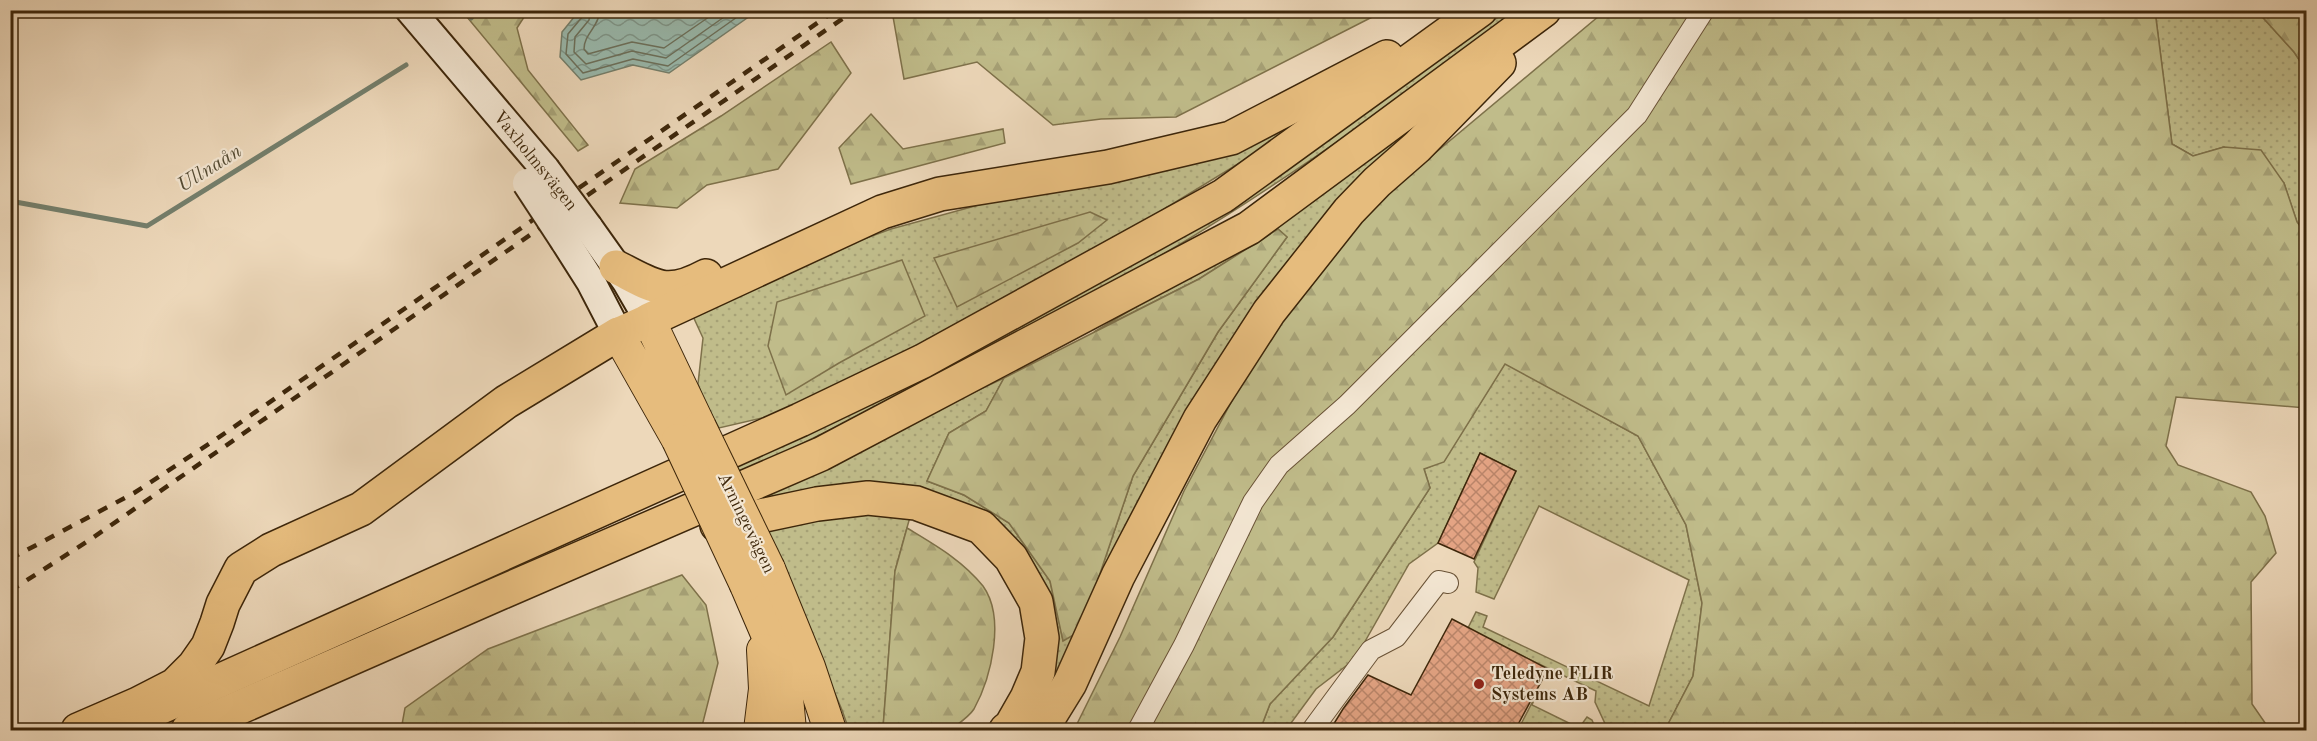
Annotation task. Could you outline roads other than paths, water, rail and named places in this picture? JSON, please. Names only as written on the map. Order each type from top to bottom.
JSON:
[{"type":"highway","points":[[648,320],[882,212],[940,194],[1108,167],[1231,138],[1386,58],[1466,10]]},
{"type":"highway","points":[[110,730],[789,425],[923,361],[1222,196],[1480,10]]},
{"type":"highway","points":[[188,730],[821,454],[1249,228],[1544,10]]},
{"type":"highway","points":[[1041,730],[1070,683],[1118,576],[1200,419],[1269,312],[1349,211],[1377,182],[1417,147],[1550,10]]},
{"type":"highway","points":[[616,267],[647,283],[673,290],[693,283],[772,242],[854,210],[882,212]]},
{"type":"highway","points":[[78,730],[138,705],[175,685],[194,666],[207,646],[218,623],[223,604],[241,569],[270,550],[361,509],[506,402],[618,334]]},
{"type":"highway","points":[[500,593],[685,531],[827,503],[868,498],[916,503],[981,527],[1011,558],[1036,602],[1041,638],[1038,672],[1027,698],[1011,726],[1006,730]]},
{"type":"main road","name":"Vaxholmsvägen","points":[[410,10],[449,56],[577,234],[616,267],[648,320]]},
{"type":"main road","points":[[577,234],[591,282],[618,334],[648,320]]},
{"type":"main road","name":"Arningevägen","points":[[648,320],[689,433],[758,577],[809,667],[830,730]]},
{"type":"main road","name":"Arningevägen","points":[[618,334],[689,433]]},
{"type":"main road","name":"Arningevägen","points":[[758,577],[761,619],[785,676],[790,730]]},
{"type":"main road","points":[[760,730],[765,689],[761,619]]},
{"type":"street","points":[[1138,730],[1184,645],[1253,502],[1279,465],[1347,405],[1637,115],[1704,10]]},
{"type":"street","points":[[1313,729],[1371,650],[1396,637],[1439,581],[1448,584]]},
{"type":"water","points":[[579,11],[757,11],[669,73],[633,65],[581,80],[560,57],[562,32]]},
{"type":"waterway","name":"Ullnaån","points":[[471,18],[479,10]]},
{"type":"waterway","name":"Ullnaån","points":[[10,201],[147,226],[406,65]]},
{"type":"railway","points":[[10,559],[134,493],[215,440],[836,10]]},
{"type":"railway","points":[[10,591],[91,539],[855,10]]},
{"type":"place","name":"Teledyne FLIR Systems AB","points":[[1479,684]]}]
